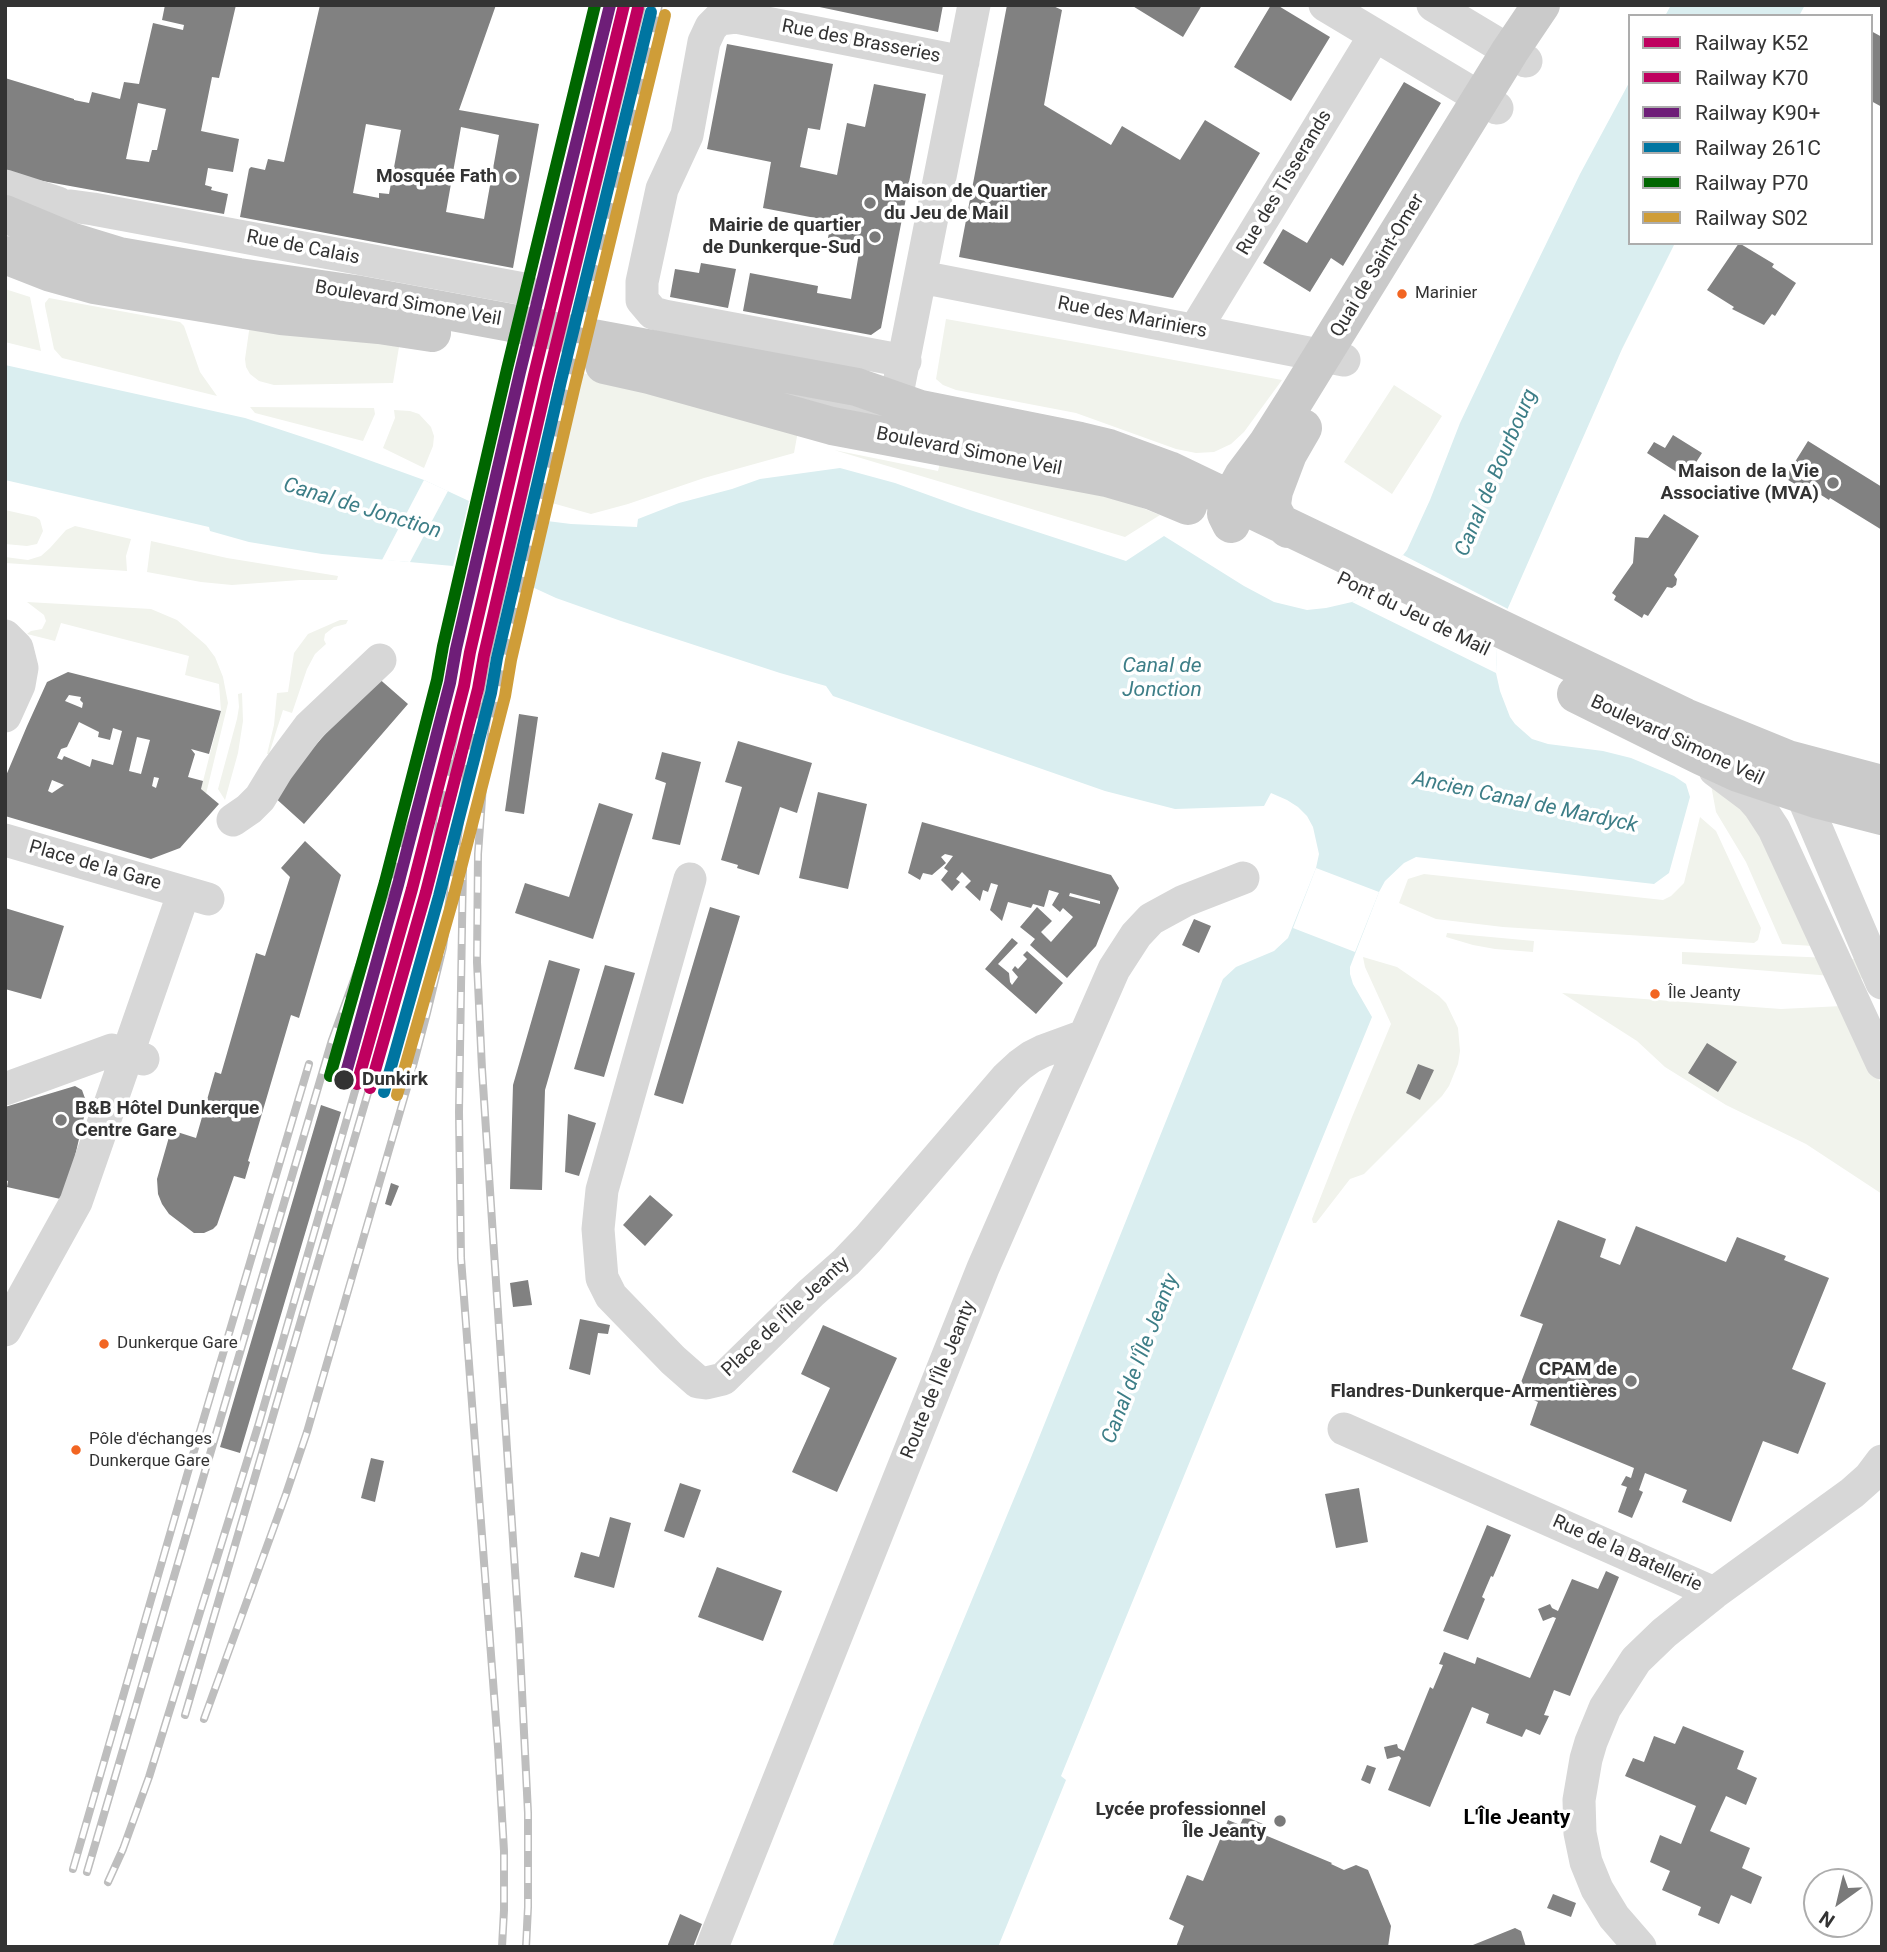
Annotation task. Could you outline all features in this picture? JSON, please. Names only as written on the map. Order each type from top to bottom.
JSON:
[{"type":"main road","name":"Quai de Saint-Omer","points":[[1232,514],[1243,475],[1333,358],[1518,56],[1541,5]]},
{"type":"main road","name":"Quai de Saint-Omer","points":[[1518,56],[1564,5]]},
{"type":"main road","name":"Boulevard Simone Veil","points":[[6,205],[70,241],[119,256],[470,314],[857,387],[920,409],[1110,448],[1168,470],[1232,514],[1280,537]]},
{"type":"main road","name":"Boulevard Simone Veil","points":[[5,255],[94,285],[281,316],[411,329],[617,368],[832,426],[1107,478],[1232,514]]},
{"type":"main road","name":"Quai de Saint-Omer","points":[[1280,537],[1279,520],[1274,512],[1276,483],[1333,358]]},
{"type":"main road","name":"Pont du Jeu de Mail","points":[[1280,537],[1560,672]]},
{"type":"main road","name":"Boulevard Simone Veil","points":[[1560,672],[1675,744],[1738,773],[1882,816]]},
{"type":"main road","name":"Boulevard Simone Veil","points":[[1560,672],[1685,717],[1774,753],[1882,784]]},
{"type":"street","points":[[897,401],[974,5]]},
{"type":"street","points":[[1325,5],[1489,103]]},
{"type":"street","points":[[1433,5],[1518,56]]},
{"type":"street","name":"Rue des Brasseries","points":[[905,360],[653,313],[642,300],[642,282],[662,188],[684,145],[704,42],[715,22],[724,17],[736,17],[963,62]]},
{"type":"street","name":"Rue des Tisserands","points":[[1195,330],[1375,35]]},
{"type":"street","name":"Rue de Calais","points":[[6,205],[81,208],[524,289]]},
{"type":"street","name":"Rue des Mariniers","points":[[921,277],[1333,358]]},
{"type":"street","name":"Boulevard Simone Veil","points":[[617,368],[726,383],[882,413],[891,411],[897,401]]},
{"type":"street","points":[[5,716],[21,676],[21,662],[11,642]]},
{"type":"street","points":[[233,820],[260,798],[316,719],[380,660]]},
{"type":"street","points":[[1675,744],[1742,789],[1759,806],[1777,835],[1880,1059]]},
{"type":"street","points":[[1774,753],[1792,772],[1882,983]]},
{"type":"street","name":"Place de la Gare","points":[[5,839],[196,896],[135,1057],[108,1112],[76,1202],[5,1330]]},
{"type":"street","name":"Route de l'Île Jeanty","points":[[712,1947],[978,1281],[1114,969],[1136,935],[1158,915],[1184,901],[1243,878]]},
{"type":"street","name":"Place de l'Île Jeanty","points":[[690,879],[602,1190],[598,1229],[602,1278],[611,1296],[698,1382],[723,1379],[846,1262],[1020,1065],[1043,1051],[1084,1036]]},
{"type":"street","points":[[5,1089],[112,1050],[135,1057]]},
{"type":"street","name":"Rue de la Batellerie","points":[[1344,1429],[1714,1593],[1852,1493],[1870,1477],[1882,1461]]},
{"type":"street","points":[[1640,1947],[1623,1929],[1590,1876],[1582,1848],[1578,1815],[1581,1782],[1586,1759],[1605,1708],[1636,1660],[1664,1633],[1714,1593]]},
{"type":"shaded area","points":[[5,289],[30,297],[41,351],[5,342]]},
{"type":"shaded area","points":[[49,298],[180,322],[184,326],[200,372],[217,396],[62,358],[54,349],[45,306]]},
{"type":"shaded area","points":[[946,319],[1282,380],[1244,432],[1231,444],[1214,452],[1196,453],[1176,449],[1076,413],[956,390],[943,385],[936,379]]},
{"type":"shaded area","points":[[250,324],[400,341],[393,383],[274,385],[259,381],[246,367]]},
{"type":"shaded area","points":[[583,373],[657,389],[798,431],[794,453],[591,514],[552,503]]},
{"type":"shaded area","points":[[1394,385],[1442,416],[1392,494],[1344,462]]},
{"type":"shaded area","points":[[250,407],[374,408],[375,414],[363,441],[255,413]]},
{"type":"shaded area","points":[[394,410],[419,414],[431,427],[433,446],[424,468],[383,448],[395,418]]},
{"type":"shaded area","points":[[834,450],[938,471],[941,459],[1094,489],[1160,515],[1125,537]]},
{"type":"shaded area","points":[[5,510],[40,520],[43,531],[37,544],[5,544]]},
{"type":"shaded area","points":[[75,526],[131,539],[126,556],[127,571],[5,563],[5,557],[28,560],[41,556],[66,530]]},
{"type":"shaded area","points":[[151,541],[227,558],[338,576],[337,580],[232,585],[147,572]]},
{"type":"shaded area","points":[[27,602],[151,609],[177,620],[206,645],[215,657],[223,677],[228,703],[206,794],[201,789],[221,711],[219,684],[185,675],[189,656],[61,623],[55,641],[27,634],[42,629],[46,621],[44,615]]},
{"type":"shaded area","points":[[340,620],[348,620],[346,624],[334,627],[325,634],[326,644],[315,654],[307,669],[292,713],[283,710],[267,754],[274,725],[277,693],[288,692],[294,653],[308,634]]},
{"type":"shaded area","points":[[242,693],[243,721],[238,753],[225,800],[218,789],[237,719],[238,694]]},
{"type":"shaded area","points":[[1711,785],[1753,819],[1813,946],[1782,944],[1746,862],[1716,812]]},
{"type":"shaded area","points":[[1700,817],[1716,831],[1761,928],[1758,940],[1754,943],[1503,927],[1436,919],[1399,903],[1408,879],[1424,874],[1663,900],[1684,883]]},
{"type":"shaded area","points":[[1447,933],[1534,941],[1533,952],[1473,945],[1446,937]]},
{"type":"shaded area","points":[[1682,952],[1882,960],[1882,980],[1682,964]]},
{"type":"shaded area","points":[[1363,957],[1397,967],[1446,1003],[1458,1028],[1458,1064],[1442,1096],[1364,1174],[1350,1179],[1316,1223],[1313,1223],[1312,1219],[1391,1024]]},
{"type":"shaded area","points":[[1562,993],[1781,1009],[1842,1006],[1882,1086],[1882,1194],[1806,1144],[1726,1105],[1665,1067],[1637,1041]]},
{"type":"water","points":[[1671,5],[1805,5],[1800,14],[1666,14]]},
{"type":"water","points":[[1628,85],[1628,245],[1674,245],[1622,349],[1504,617],[1497,648],[1496,673],[1510,717],[1532,739],[1631,758],[1674,776],[1686,784],[1690,797],[1669,873],[1654,884],[1416,857],[1404,863],[1385,881],[1350,967],[1353,984],[1372,1017],[1061,1776],[1066,1780],[998,1947],[832,1947],[1223,979],[1236,967],[1274,951],[1288,938],[1316,868],[1319,854],[1313,827],[1298,807],[1271,793],[1264,806],[1175,809],[1105,791],[833,696],[826,686],[621,621],[530,586],[453,566],[322,554],[249,542],[210,531],[209,527],[5,480],[5,365],[245,418],[424,480],[469,501],[547,521],[637,527],[638,519],[679,503],[760,479],[840,468],[895,483],[1126,561],[1164,536],[1274,602],[1307,610],[1326,608],[1352,602],[1370,592],[1381,583],[1407,550],[1460,423],[1580,174]]},
{"type":"pier","points":[[424,480],[448,491],[410,562],[382,560]]},
{"type":"pier","points":[[469,501],[547,521],[530,586],[453,566]]},
{"type":"pier","points":[[1403,555],[1508,609],[1497,648],[1496,673],[1352,602],[1381,583]]},
{"type":"pier","points":[[1316,868],[1379,892],[1355,952],[1293,928]]},
{"type":"building","points":[[165,5],[236,5],[219,78],[212,77],[201,131],[239,139],[233,172],[208,168],[205,185],[212,187],[211,190],[228,194],[224,214],[26,178],[5,169],[5,78],[89,103],[92,92],[120,99],[124,82],[139,84],[153,23],[183,30],[184,25],[162,20]],"holes":[[[138,103],[166,109],[157,150],[152,150],[149,162],[126,159]]]},
{"type":"building","points":[[320,5],[496,5],[459,110],[539,124],[513,268],[240,217],[249,169],[251,167],[265,170],[268,159],[284,162]],"holes":[[[366,124],[401,130],[389,194],[379,193],[379,198],[353,193]],[[461,127],[499,135],[484,219],[446,212]]]},
{"type":"building","points":[[810,5],[943,5],[938,32]]},
{"type":"building","points":[[1007,5],[1051,5],[1062,10],[1044,105],[1111,145],[1122,126],[1180,160],[1205,120],[1260,153],[1173,298],[959,257]]},
{"type":"building","points":[[1131,5],[1202,5],[1183,37]]},
{"type":"building","points":[[1271,5],[1277,5],[1330,37],[1291,101],[1234,67]]},
{"type":"building","points":[[1873,32],[1882,37],[1882,107],[1873,102]]},
{"type":"building","points":[[727,44],[833,64],[820,130],[808,128],[800,167],[837,175],[847,123],[865,127],[874,84],[926,94],[881,328],[871,335],[743,311],[750,273],[818,286],[817,293],[851,299],[859,253],[850,251],[852,242],[828,238],[831,221],[763,208],[771,162],[707,149]]},
{"type":"building","points":[[1404,82],[1441,103],[1343,266],[1331,258],[1310,292],[1263,263],[1283,229],[1307,243]]},
{"type":"building","points":[[1738,245],[1742,245],[1774,264],[1772,267],[1796,283],[1775,316],[1772,314],[1764,325],[1732,309],[1734,307],[1707,290]]},
{"type":"building","points":[[701,263],[736,269],[728,308],[670,297],[675,269],[699,273]]},
{"type":"building","points":[[1673,435],[1702,453],[1686,478],[1647,453],[1654,442],[1665,448]]},
{"type":"building","name":"Maison de la Vie Associative (MVA)","points":[[1808,441],[1882,487],[1882,530],[1830,498],[1829,500],[1821,495],[1819,499],[1785,478]]},
{"type":"building","points":[[1664,514],[1699,536],[1674,575],[1677,579],[1676,585],[1667,587],[1648,616],[1644,614],[1642,618],[1614,600],[1616,596],[1612,593],[1633,563],[1635,537],[1648,538]]},
{"type":"building","points":[[68,672],[221,711],[209,754],[191,749],[195,754],[188,777],[203,781],[201,789],[219,804],[180,848],[151,859],[5,816],[5,778],[47,682]],"holes":[[[69,695],[81,697],[82,708],[65,701]],[[79,722],[99,732],[98,737],[110,740],[113,728],[122,731],[113,765],[92,759],[90,767],[64,756],[62,760],[57,758],[61,749],[67,747]],[[137,737],[150,740],[141,774],[129,771]],[[154,777],[159,778],[156,788],[152,786]],[[52,780],[64,785],[52,793],[48,791]]]},
{"type":"building","points":[[376,676],[408,704],[304,824],[272,795]]},
{"type":"building","points":[[519,714],[538,717],[524,814],[505,811]]},
{"type":"building","points":[[738,741],[812,763],[797,813],[780,807],[759,875],[721,860],[742,787],[725,782]]},
{"type":"building","points":[[662,752],[701,762],[680,845],[652,839],[666,783],[655,779]]},
{"type":"building","points":[[818,792],[867,804],[848,889],[799,878]]},
{"type":"building","points":[[599,803],[633,814],[593,939],[515,913],[525,883],[569,897]]},
{"type":"building","points":[[922,822],[1111,875],[1119,888],[1096,946],[1067,978],[1030,945],[1035,939],[1020,927],[1037,907],[1052,921],[1041,932],[1051,942],[1073,917],[1063,908],[1060,912],[1052,905],[1059,893],[1049,890],[1044,907],[1033,904],[1031,908],[1008,902],[1002,921],[990,910],[998,885],[991,883],[988,892],[983,890],[980,901],[965,887],[971,881],[962,872],[956,879],[960,882],[952,891],[941,880],[948,871],[944,868],[953,856],[945,854],[941,857],[946,863],[932,875],[923,873],[920,880],[908,873]],"holes":[[[1070,893],[1100,901],[1100,904],[1069,896]]]},
{"type":"building","points":[[305,841],[341,875],[299,1018],[291,1015],[245,1179],[234,1176],[217,1225],[204,1233],[194,1233],[169,1214],[162,1204],[157,1179],[171,1130],[196,1138],[215,1072],[221,1074],[256,953],[265,956],[290,877],[281,868]]},
{"type":"building","points":[[710,907],[740,916],[683,1104],[654,1095]]},
{"type":"building","points":[[5,908],[64,926],[41,999],[5,989]]},
{"type":"building","points":[[1194,919],[1211,926],[1199,953],[1182,945]]},
{"type":"building","points":[[1012,938],[1018,943],[998,964],[1009,973],[1012,985],[1018,977],[1012,970],[1015,966],[1018,969],[1027,959],[1023,955],[1027,951],[1063,983],[1036,1014],[985,969]]},
{"type":"building","points":[[549,960],[580,969],[545,1090],[542,1190],[510,1189],[513,1085]]},
{"type":"building","points":[[605,965],[635,973],[604,1077],[574,1069]]},
{"type":"building","points":[[1707,1043],[1737,1062],[1718,1092],[1688,1073]]},
{"type":"building","points":[[1418,1064],[1434,1070],[1420,1100],[1406,1093]]},
{"type":"building","points":[[75,1086],[82,1090],[87,1104],[65,1200],[7,1187],[5,1107]]},
{"type":"building","points":[[321,1105],[341,1112],[240,1453],[220,1447]]},
{"type":"building","points":[[568,1114],[596,1123],[579,1176],[565,1172]]},
{"type":"building","points":[[391,1183],[399,1186],[391,1206],[385,1204]]},
{"type":"building","points":[[650,1195],[673,1215],[645,1246],[623,1225]]},
{"type":"building","name":"CPAM de Flandres-Dunkerque-Armentières","points":[[1558,1220],[1606,1239],[1600,1257],[1620,1265],[1636,1226],[1726,1262],[1737,1237],[1786,1256],[1784,1260],[1829,1278],[1792,1369],[1826,1383],[1798,1454],[1763,1441],[1731,1522],[1682,1502],[1687,1490],[1645,1473],[1639,1490],[1643,1492],[1632,1518],[1618,1512],[1627,1487],[1621,1485],[1626,1476],[1631,1478],[1634,1468],[1530,1425],[1538,1402],[1517,1393],[1543,1324],[1520,1316]]},
{"type":"building","points":[[528,1280],[532,1305],[513,1307],[510,1283]]},
{"type":"building","points":[[580,1319],[610,1325],[608,1334],[598,1333],[590,1375],[569,1369]]},
{"type":"building","points":[[823,1325],[897,1358],[837,1492],[792,1472],[830,1388],[801,1374]]},
{"type":"building","points":[[371,1458],[384,1461],[375,1502],[361,1498]]},
{"type":"building","points":[[680,1483],[701,1490],[684,1538],[664,1531]]},
{"type":"building","points":[[1359,1488],[1368,1542],[1336,1548],[1325,1494]]},
{"type":"building","points":[[610,1517],[631,1523],[614,1588],[574,1577],[581,1552],[599,1557]]},
{"type":"building","points":[[1487,1525],[1511,1535],[1482,1597],[1485,1599],[1468,1640],[1443,1631]]},
{"type":"building","points":[[717,1567],[782,1591],[763,1641],[698,1617]]},
{"type":"building","points":[[1606,1571],[1619,1577],[1570,1696],[1554,1690],[1544,1715],[1549,1716],[1540,1735],[1526,1729],[1522,1737],[1486,1723],[1489,1714],[1472,1707],[1430,1807],[1388,1790],[1401,1758],[1399,1756],[1387,1759],[1384,1747],[1397,1744],[1398,1748],[1404,1751],[1430,1687],[1433,1689],[1443,1665],[1439,1664],[1444,1652],[1475,1664],[1477,1657],[1530,1678],[1556,1618],[1543,1621],[1538,1609],[1550,1604],[1558,1611],[1572,1579],[1598,1589]]},
{"type":"building","points":[[1683,1726],[1744,1751],[1737,1769],[1757,1778],[1746,1805],[1726,1796],[1710,1831],[1750,1848],[1742,1868],[1762,1877],[1751,1904],[1731,1895],[1719,1924],[1698,1915],[1701,1907],[1662,1890],[1670,1871],[1650,1862],[1660,1835],[1681,1844],[1696,1806],[1625,1776],[1633,1758],[1644,1762],[1654,1736],[1675,1744]]},
{"type":"building","points":[[1367,1765],[1376,1768],[1370,1784],[1361,1780]]},
{"type":"building","points":[[1244,1816],[1263,1824],[1260,1833],[1344,1870],[1356,1865],[1368,1870],[1391,1926],[1388,1947],[1176,1947],[1184,1926],[1169,1919],[1187,1875],[1203,1881],[1228,1820],[1240,1825]]},
{"type":"building","points":[[1553,1894],[1576,1903],[1571,1917],[1547,1908]]},
{"type":"building","points":[[680,1914],[702,1924],[693,1947],[667,1947]]},
{"type":"building","points":[[1515,1928],[1521,1931],[1526,1947],[1468,1947]]},
{"type":"railway","points":[[204,1719],[307,1432],[427,1013],[443,947],[467,769],[487,657],[550,378],[642,5]]},
{"type":"railway","points":[[526,1947],[528,1813],[519,1631],[482,1069],[477,962],[478,854],[483,785],[503,660],[659,5]]},
{"type":"railway","points":[[185,1715],[412,943],[434,855],[464,686]]},
{"type":"railway","points":[[87,1872],[332,1040],[413,818],[448,691]]},
{"type":"railway","points":[[463,864],[459,1112],[461,1258],[498,1747],[504,1851],[502,1947]]},
{"type":"railway","points":[[73,1869],[309,1064]]},
{"type":"railway","points":[[108,1882],[149,1777],[259,1423],[357,1084]]},
{"type":"rail line","name":"P70","points":[[330,1076],[385,882],[437,680],[507,369],[595,5]]},
{"type":"rail line","name":"K90+","points":[[344,1080],[450,683],[520,372],[610,5]]},
{"type":"rail line","name":"K52","points":[[357,1084],[412,889],[464,686],[534,375],[624,5]]},
{"type":"rail line","name":"K70","points":[[370,1088],[426,892],[478,689],[548,378],[638,8]]},
{"type":"rail line","name":"261C","points":[[384,1092],[439,896],[491,693],[561,381],[651,12]]},
{"type":"rail line","name":"S02","points":[[397,1095],[453,899],[505,696],[575,385],[665,15]]},
{"type":"place","name":"Mosquée Fath","points":[[511,177]]},
{"type":"place","name":"Maison de Quartier du Jeu de Mail","points":[[870,203]]},
{"type":"place","name":"Mairie de quartier de Dunkerque-Sud","points":[[875,237]]},
{"type":"place","name":"Marinier","points":[[1402,294]]},
{"type":"place","name":"Maison de la Vie Associative (MVA)","points":[[1833,483]]},
{"type":"place","name":"Île Jeanty","points":[[1655,994]]},
{"type":"place","name":"Dunkirk","points":[[344,1080]]},
{"type":"place","name":"B&B Hôtel Dunkerque Centre Gare","points":[[61,1120]]},
{"type":"place","name":"Dunkerque Gare","points":[[104,1344]]},
{"type":"place","name":"CPAM de Flandres-Dunkerque-Armentières","points":[[1631,1381]]},
{"type":"place","name":"Pôle d'échanges Dunkerque Gare","points":[[76,1450]]},
{"type":"place","name":"Lycée professionnel Île Jeanty","points":[[1280,1821]]},
{"type":"district","name":"L'Île Jeanty","points":[[1517,1819]]},
{"type":"water label","name":"Canal de Bourbourg","points":[[1497,473]]},
{"type":"water label","name":"Canal de Jonction","points":[[362,509]]},
{"type":"water label","name":"Canal de Jonction","points":[[1162,679]]},
{"type":"water label","name":"Ancien Canal de Mardyck","points":[[1525,803]]},
{"type":"water label","name":"Canal de l'Île Jeanty","points":[[1141,1359]]}]
